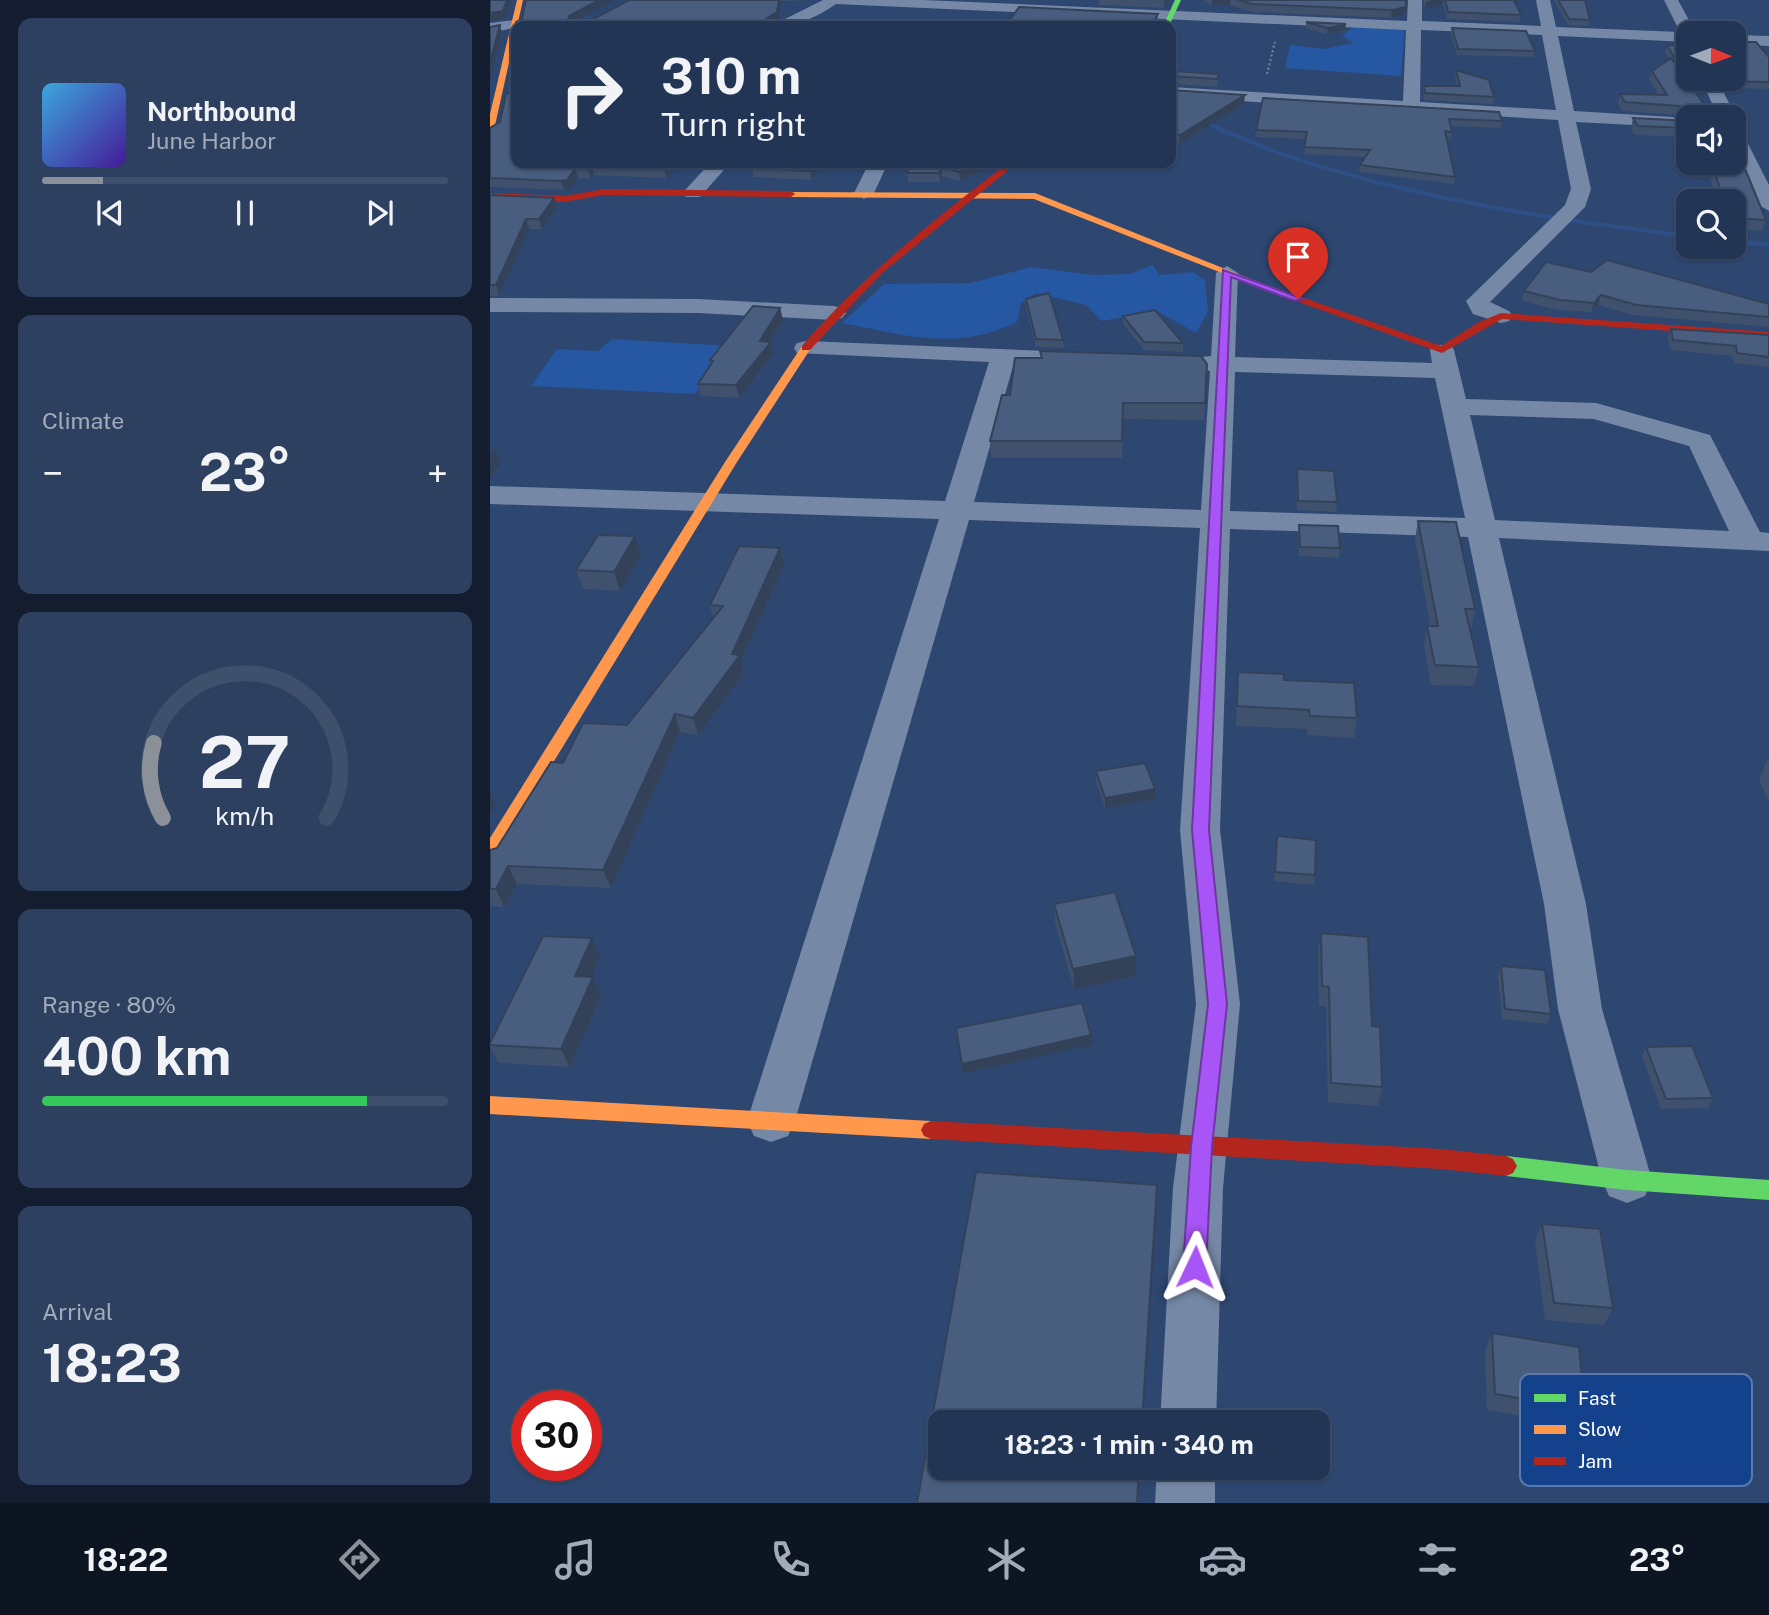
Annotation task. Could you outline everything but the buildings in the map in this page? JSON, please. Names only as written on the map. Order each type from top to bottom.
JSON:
[{"type":"street","points":[[516,21],[520,0]]},
{"type":"street","points":[[792,21],[815,12],[834,0],[1007,4],[1282,21],[1676,36]]},
{"type":"street","points":[[1411,107],[1415,0]]},
{"type":"street","points":[[1543,0],[1581,188],[1575,207],[1478,301],[1481,309],[1501,316],[1769,335]]},
{"type":"street","points":[[1671,0],[1682,21]]},
{"type":"street","points":[[991,21],[1007,4]]},
{"type":"street","points":[[1172,13],[1251,4]]},
{"type":"street","points":[[490,28],[511,25]]},
{"type":"street","points":[[1746,40],[1769,41]]},
{"type":"street","points":[[490,130],[494,95],[511,61]]},
{"type":"street","points":[[1176,92],[1676,122]]},
{"type":"street","points":[[1746,158],[1769,205]]},
{"type":"street","points":[[693,193],[716,168]]},
{"type":"street","points":[[864,193],[876,168]]},
{"type":"street","points":[[490,852],[806,348],[834,313],[884,264],[1006,168]]},
{"type":"street","points":[[490,196],[564,199],[604,192],[1035,196],[1445,361]]},
{"type":"street","points":[[1189,1410],[1201,1147],[1218,1004],[1200,830],[1227,272]]},
{"type":"street","points":[[490,305],[709,307],[834,313]]},
{"type":"street","points":[[1501,316],[1482,321],[1451,347],[1445,361],[1565,904],[1566,934],[1591,1051],[1627,1180]]},
{"type":"street","points":[[806,348],[1114,359]]},
{"type":"street","points":[[771,1121],[1004,355]]},
{"type":"street","points":[[1182,362],[1445,361]]},
{"type":"street","points":[[1456,407],[1596,411],[1699,441],[1759,542]]},
{"type":"street","points":[[490,495],[1480,528],[1759,542]]},
{"type":"street","points":[[490,1105],[1441,1159],[1627,1180],[1769,1190]]},
{"type":"street","points":[[1185,1503],[1186,1480]]},
{"type":"path","points":[[1262,97],[1282,21]]},
{"type":"shaded area","points":[[1355,25],[1405,26],[1401,76],[1285,68],[1290,45],[1323,49],[1354,43],[1342,36]]},
{"type":"shaded area","points":[[1153,265],[1159,275],[1193,272],[1205,280],[1208,311],[1196,333],[1157,311],[1102,321],[1086,305],[1036,293],[1021,303],[1017,322],[973,337],[951,339],[909,336],[842,323],[884,284],[970,283],[1031,267],[1094,275],[1130,274]]},
{"type":"shaded area","points":[[612,339],[731,346],[695,394],[531,386],[557,349],[598,351]]},
{"type":"waterway","points":[[569,19],[590,17]]},
{"type":"waterway","points":[[1176,110],[1232,135],[1359,178],[1424,194],[1556,219],[1676,234]]},
{"type":"waterway","points":[[1746,242],[1769,245]]},
{"type":"traffic: fast","points":[[1168,21],[1178,0]]},
{"type":"traffic: fast","points":[[1506,1166],[1627,1180],[1769,1190]]},
{"type":"traffic: slow","points":[[515,21],[520,0]]},
{"type":"traffic: slow","points":[[490,130],[511,39]]},
{"type":"traffic: slow","points":[[791,194],[1035,196],[1273,290]]},
{"type":"traffic: slow","points":[[490,852],[731,462],[806,348]]},
{"type":"traffic: slow","points":[[490,1105],[931,1130]]},
{"type":"traffic: jam","points":[[806,348],[878,272],[1007,168]]},
{"type":"traffic: jam","points":[[490,196],[564,199],[604,192],[791,194]]},
{"type":"traffic: jam","points":[[1273,290],[1442,350],[1501,316],[1769,335]]},
{"type":"traffic: jam","points":[[931,1130],[1441,1159],[1506,1166]]},
{"type":"route","points":[[1195,1267],[1201,1147],[1218,1004],[1200,830],[1227,272],[1298,299]]}]
